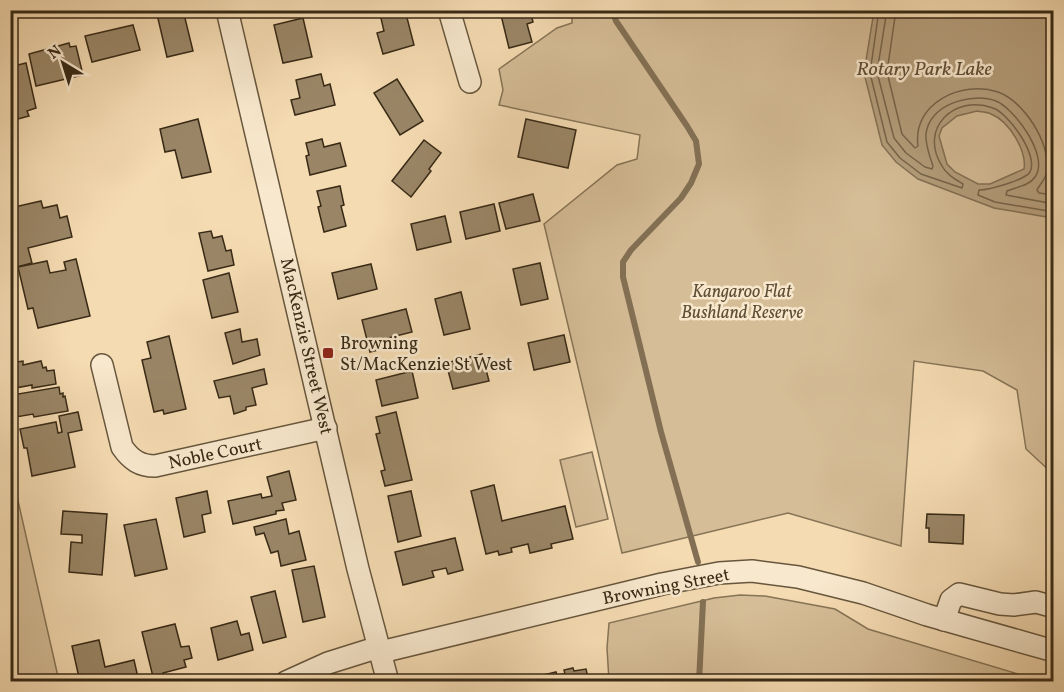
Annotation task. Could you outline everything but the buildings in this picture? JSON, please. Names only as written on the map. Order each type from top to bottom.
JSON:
[{"type":"street","name":"MacKenzie Street West","points":[[227,10],[358,569],[388,681]]},
{"type":"street","points":[[448,10],[470,82]]},
{"type":"street","name":"Noble Court","points":[[102,365],[122,447],[129,456],[147,466],[326,428]]},
{"type":"street","name":"Browning Street","points":[[286,681],[328,663],[380,650],[662,584],[737,571],[766,572],[807,579],[862,593],[944,620],[1053,651]]},
{"type":"street","points":[[944,620],[951,600],[959,594],[1000,604],[1036,602],[1053,607]]},
{"type":"green space","name":"Kangaroo Flat Bushland Reserve","points":[[572,11],[1053,11],[1053,474],[1026,449],[1017,390],[983,371],[914,361],[901,546],[788,513],[622,553],[544,224],[617,165],[637,159],[640,135],[499,105],[503,90],[499,69],[557,28],[572,23]]},
{"type":"green space","points":[[592,452],[608,519],[576,527],[560,460]]},
{"type":"green space","points":[[11,470],[59,681],[11,681]]},
{"type":"green space","points":[[1053,474],[1053,576],[1047,573]]},
{"type":"green space","points":[[740,595],[765,596],[835,609],[868,629],[1041,681],[609,681],[607,648],[609,623],[714,598]]},
{"type":"water","name":"Rotary Park Lake","points":[[874,11],[1053,11],[1053,218],[994,208],[918,179],[896,162],[882,145],[864,73]],"holes":[[[977,111],[986,112],[998,118],[1010,130],[1023,154],[1024,169],[990,184],[978,184],[955,172],[947,164],[939,136],[942,128],[957,116]]]},
{"type":"waterway","points":[[612,10],[616,21],[696,141],[699,164],[691,183],[681,198],[631,250],[623,262],[623,277],[661,432],[698,562]]},
{"type":"waterway","points":[[699,682],[703,602]]},
{"type":"place","name":"Browning St/MacKenzie St West","points":[[328,353]]}]
